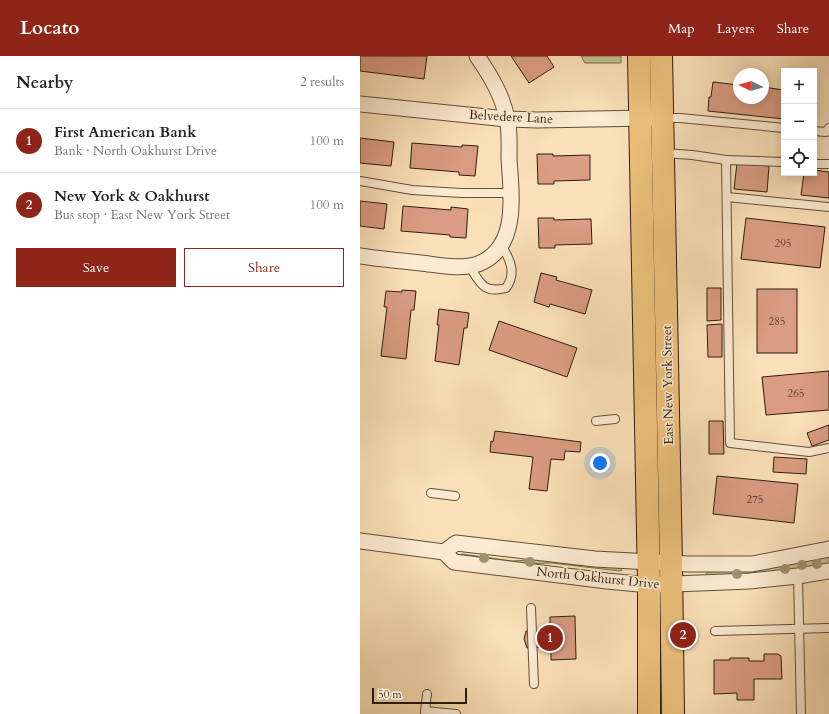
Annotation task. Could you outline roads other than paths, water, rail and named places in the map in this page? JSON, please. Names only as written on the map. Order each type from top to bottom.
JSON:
[{"type":"main road","name":"East New York Street","points":[[639,56],[649,585],[649,714]]},
{"type":"main road","name":"East New York Street","points":[[661,56],[664,153],[673,714]]},
{"type":"street","points":[[360,256],[446,266],[470,266],[480,263],[488,258],[501,245],[508,229],[511,193],[508,119],[500,94],[477,56]]},
{"type":"street","name":"Belvedere Lane","points":[[360,104],[508,119],[662,118]]},
{"type":"street","name":"North Oakhurst Drive","points":[[360,541],[444,552],[454,562],[649,585],[671,574],[752,564],[829,549]]},
{"type":"street","name":"North Oakhurst Drive","points":[[444,552],[456,543],[595,559],[648,563],[671,574],[742,581],[798,576],[829,571]]},
{"type":"lane","points":[[662,118],[781,128]]},
{"type":"lane","points":[[817,131],[826,132],[829,128]]},
{"type":"lane","points":[[664,153],[726,160],[781,162]]},
{"type":"lane","points":[[726,160],[730,443],[809,452],[829,448]]},
{"type":"lane","points":[[817,164],[829,164]]},
{"type":"lane","points":[[360,181],[412,190],[461,193],[511,193]]},
{"type":"lane","points":[[727,197],[829,206]]},
{"type":"lane","points":[[470,266],[478,280],[489,290],[506,288],[512,279],[512,271],[501,245]]},
{"type":"lane","points":[[596,421],[614,419]]},
{"type":"lane","points":[[431,493],[455,496]]},
{"type":"lane","points":[[798,576],[801,714]]},
{"type":"lane","points":[[531,608],[534,684]]},
{"type":"lane","points":[[715,630],[829,628]]},
{"type":"lane","points":[[427,694],[425,712],[456,714]]},
{"type":"place","name":"New York & Oakhurst","points":[[683,635]]},
{"type":"place","name":"First American Bank","points":[[550,638]]}]
